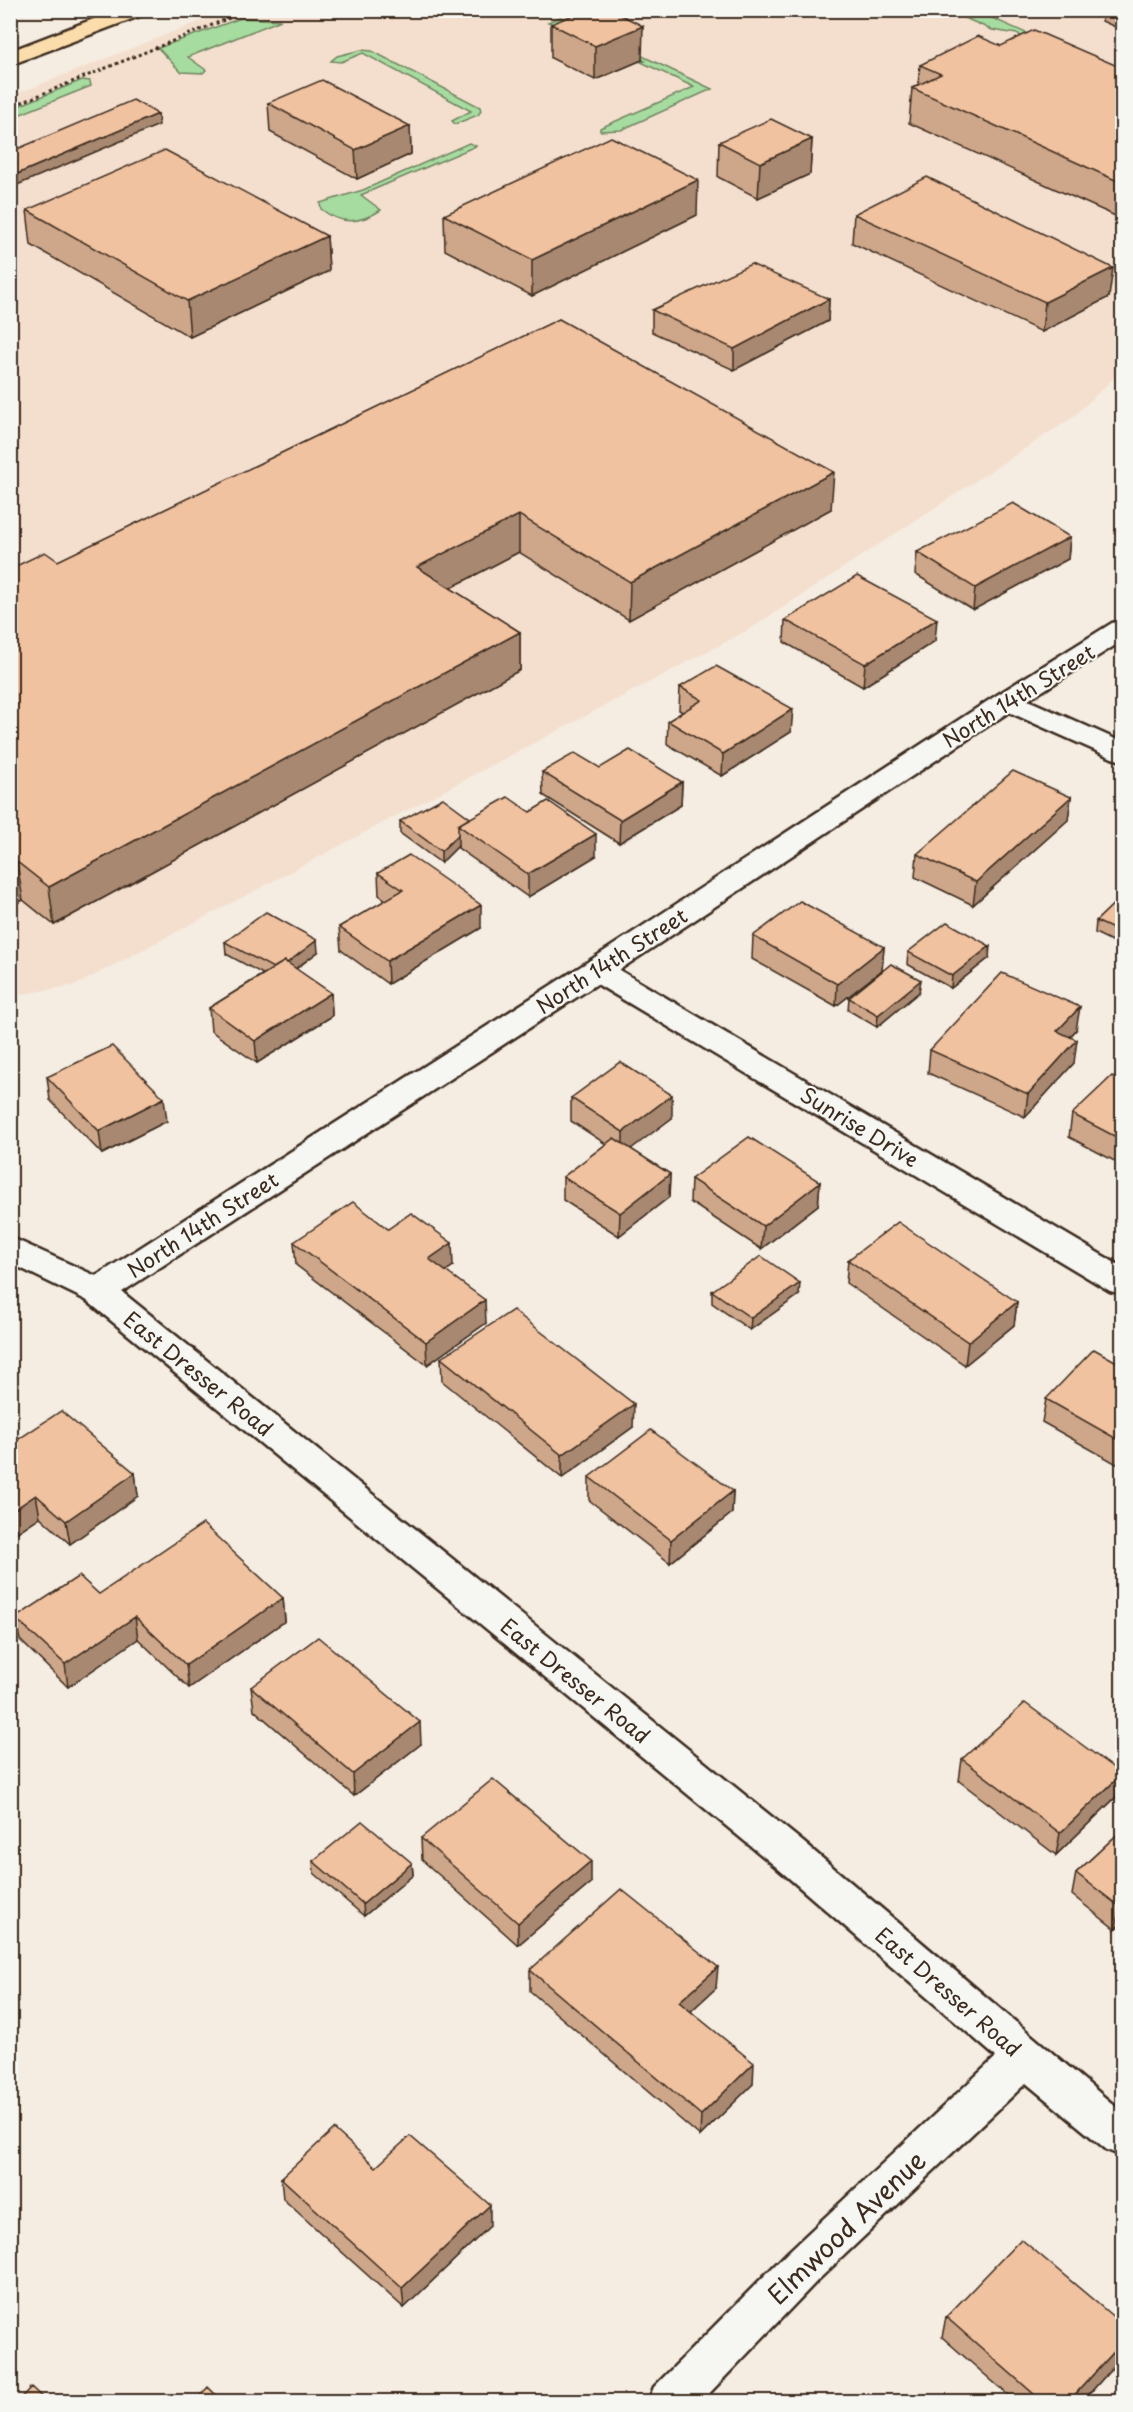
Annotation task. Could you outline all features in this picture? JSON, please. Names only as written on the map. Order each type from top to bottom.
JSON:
[{"type":"main road","points":[[10,59],[138,10]]},
{"type":"street","name":"North 14th Street","points":[[98,1291],[597,970],[1007,701],[1122,629]]},
{"type":"street","points":[[1007,701],[1122,752]]},
{"type":"street","name":"Sunrise Drive","points":[[597,970],[1122,1282]]},
{"type":"street","name":"East Dresser Road","points":[[10,1249],[98,1291],[789,1854],[1025,2057],[1122,2137]]},
{"type":"street","name":"Elmwood Avenue","points":[[670,2402],[802,2267],[1025,2057]]},
{"type":"path","points":[[10,107],[249,10]]},
{"type":"shaded area","points":[[226,11],[1122,11],[1122,370],[1073,417],[750,629],[76,985],[11,996],[11,96]]},
{"type":"green space","points":[[949,11],[976,11],[1122,75],[1122,83],[1017,34],[992,30]]},
{"type":"green space","points":[[560,17],[712,89],[621,130],[600,131],[600,128],[694,87],[641,62],[645,61],[600,38],[594,40],[548,22]]},
{"type":"green space","points":[[241,18],[281,20],[188,57],[206,70],[203,73],[181,72],[158,48]]},
{"type":"green space","points":[[361,50],[372,51],[480,107],[481,111],[478,115],[455,124],[452,121],[471,111],[363,53],[341,62],[331,61],[337,56]]},
{"type":"green space","points":[[82,80],[90,81],[91,86],[11,118],[11,109]]},
{"type":"green space","points":[[469,143],[476,146],[361,195],[381,210],[373,215],[350,221],[336,218],[321,209],[320,203],[363,190]]},
{"type":"building","points":[[585,10],[611,10],[643,26],[595,46],[551,24]]},
{"type":"building","points":[[1034,30],[1122,68],[1122,183],[912,88],[941,74],[920,65],[978,36],[1001,46]]},
{"type":"building","points":[[322,80],[410,126],[355,150],[268,103]]},
{"type":"building","points":[[133,100],[158,114],[10,177],[10,152]]},
{"type":"building","points":[[771,119],[812,139],[760,163],[719,142]]},
{"type":"building","points":[[611,137],[698,180],[532,260],[444,215]]},
{"type":"building","points":[[165,150],[327,236],[187,301],[27,210]]},
{"type":"building","points":[[927,177],[1113,268],[1045,302],[854,214]]},
{"type":"building","points":[[751,264],[829,299],[734,349],[652,310]]},
{"type":"building","points":[[559,319],[834,472],[630,582],[519,515],[417,567],[520,632],[49,887],[17,862],[10,866],[10,569],[45,552],[58,561]]},
{"type":"building","points":[[1013,503],[1070,537],[975,588],[917,552]]},
{"type":"building","points":[[857,576],[937,619],[865,664],[785,620]]},
{"type":"building","points":[[716,666],[793,709],[723,754],[668,721],[702,700],[680,687]]},
{"type":"building","points":[[630,750],[682,782],[620,820],[542,772],[575,753],[600,768]]},
{"type":"building","points":[[1013,771],[1071,797],[976,882],[917,854]]},
{"type":"building","points":[[508,797],[530,812],[548,801],[596,834],[528,874],[458,825]]},
{"type":"building","points":[[443,798],[470,818],[458,825],[458,835],[441,851],[400,821]]},
{"type":"building","points":[[409,855],[481,905],[387,961],[339,927],[403,890],[378,873]]},
{"type":"building","points":[[1122,896],[1122,933],[1096,921]]},
{"type":"building","points":[[800,901],[884,947],[837,984],[753,936]]},
{"type":"building","points":[[266,912],[317,940],[287,963],[285,961],[273,968],[225,942]]},
{"type":"building","points":[[947,922],[990,946],[952,976],[908,952]]},
{"type":"building","points":[[285,961],[331,993],[255,1041],[209,1008]]},
{"type":"building","points":[[891,964],[921,980],[878,1015],[849,998]]},
{"type":"building","points":[[1002,973],[1080,1007],[1057,1031],[1077,1040],[1028,1094],[930,1050]]},
{"type":"building","points":[[112,1046],[164,1098],[99,1131],[47,1077]]},
{"type":"building","points":[[620,1062],[672,1095],[623,1132],[571,1098]]},
{"type":"building","points":[[1112,1076],[1122,1082],[1122,1140],[1072,1114]]},
{"type":"building","points":[[749,1137],[820,1182],[763,1226],[691,1179]]},
{"type":"building","points":[[614,1138],[670,1174],[620,1213],[563,1177]]},
{"type":"building","points":[[353,1202],[388,1229],[411,1213],[452,1243],[429,1259],[485,1300],[426,1342],[294,1242]]},
{"type":"building","points":[[898,1222],[1017,1302],[968,1342],[848,1260]]},
{"type":"building","points":[[761,1256],[800,1283],[751,1318],[712,1291]]},
{"type":"building","points":[[513,1310],[634,1404],[562,1455],[441,1358]]},
{"type":"building","points":[[1094,1349],[1122,1365],[1122,1442],[1046,1399]]},
{"type":"building","points":[[61,1411],[135,1473],[66,1521],[36,1495],[12,1511],[10,1510],[10,1445]]},
{"type":"building","points":[[651,1430],[733,1491],[671,1540],[589,1477]]},
{"type":"building","points":[[203,1524],[283,1598],[186,1665],[135,1617],[65,1664],[15,1618],[79,1576],[99,1594]]},
{"type":"building","points":[[318,1637],[420,1722],[353,1774],[251,1687]]},
{"type":"building","points":[[1025,1703],[1122,1774],[1060,1833],[962,1759]]},
{"type":"building","points":[[493,1779],[591,1861],[518,1923],[421,1838]]},
{"type":"building","points":[[362,1821],[412,1863],[363,1904],[313,1861]]},
{"type":"building","points":[[1122,1830],[1122,1905],[1120,1907],[1076,1873]]},
{"type":"building","points":[[621,1889],[718,1967],[679,2002],[754,2063],[701,2115],[530,1970]]},
{"type":"building","points":[[334,2129],[376,2167],[410,2136],[490,2205],[402,2288],[281,2178]]},
{"type":"building","points":[[1021,2239],[1122,2324],[1122,2343],[1068,2402],[1043,2402],[946,2317]]},
{"type":"building","points":[[31,2387],[47,2402],[17,2402]]},
{"type":"building","points":[[208,2387],[223,2402],[194,2402]]}]
